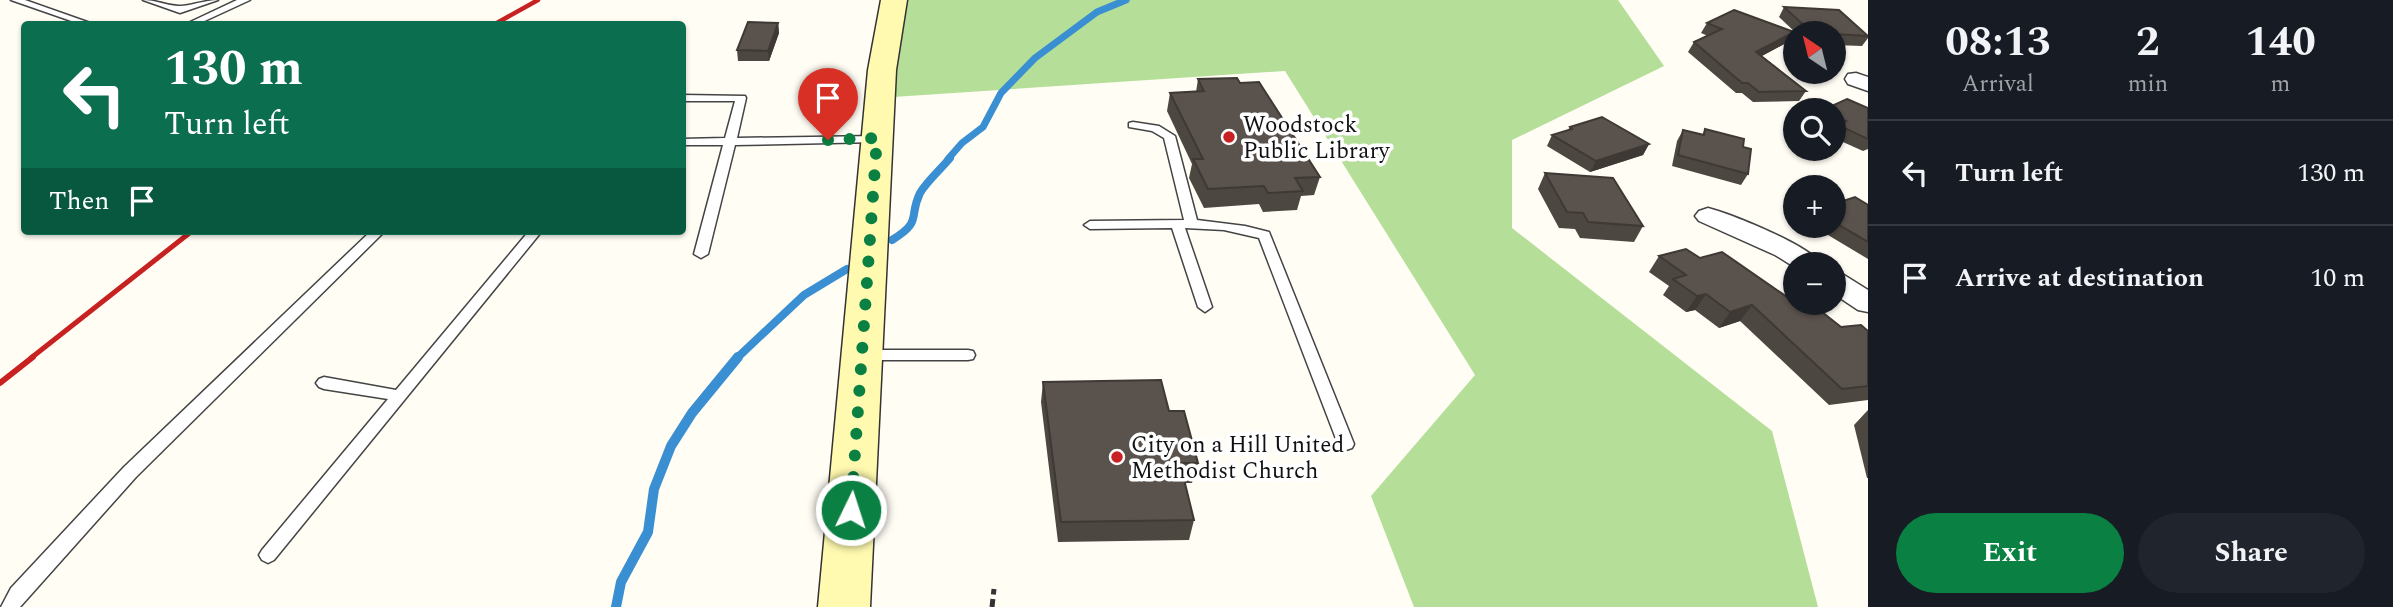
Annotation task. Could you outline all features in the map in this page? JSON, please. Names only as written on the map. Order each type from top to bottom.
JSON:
[{"type":"main road","points":[[844,607],[882,70],[894,0]]},
{"type":"street","points":[[1708,216],[1789,252]]},
{"type":"street","points":[[1846,289],[1868,303]]},
{"type":"lane","points":[[16,0],[79,21]]},
{"type":"lane","points":[[148,0],[180,10],[213,0]]},
{"type":"lane","points":[[198,21],[245,0]]},
{"type":"lane","points":[[686,98],[741,98],[701,254]]},
{"type":"lane","points":[[1133,125],[1155,128],[1169,136],[1185,225],[1205,307]]},
{"type":"lane","points":[[686,142],[877,138]]},
{"type":"lane","points":[[1090,225],[1185,225],[1249,229],[1264,235],[1346,444]]},
{"type":"lane","points":[[10,607],[18,594],[130,472],[375,235]]},
{"type":"lane","points":[[268,555],[533,235]]},
{"type":"lane","points":[[862,355],[968,355]]},
{"type":"lane","points":[[324,383],[401,396]]},
{"type":"path","points":[[992,607],[993,589]]},
{"type":"green space","points":[[892,0],[1618,0],[1664,66],[1512,140],[1512,228],[1772,431],[1818,607],[1414,607],[1371,496],[1475,375],[1285,71],[893,97]]},
{"type":"building","points":[[1784,7],[1839,10],[1868,36],[1846,35],[1846,21],[1799,21]]},
{"type":"building","points":[[1734,10],[1783,28],[1783,38],[1756,52],[1783,73],[1783,84],[1797,84],[1806,91],[1759,92],[1748,83],[1742,83],[1694,42],[1722,29],[1707,23]]},
{"type":"building","points":[[748,22],[778,23],[768,51],[737,50]]},
{"type":"building","name":"Woodstock Public Library","points":[[1237,78],[1240,83],[1259,82],[1320,177],[1295,178],[1303,191],[1268,193],[1264,186],[1208,189],[1193,159],[1203,159],[1170,93],[1204,91],[1198,79]]},
{"type":"building","points":[[1846,99],[1868,108],[1868,139],[1846,129]]},
{"type":"building","points":[[1602,117],[1649,144],[1596,161],[1552,135]]},
{"type":"building","points":[[1705,129],[1744,139],[1743,147],[1751,149],[1748,174],[1678,155],[1683,130],[1704,135]]},
{"type":"building","points":[[1545,173],[1613,178],[1643,226],[1588,222],[1583,213],[1567,212]]},
{"type":"building","points":[[1855,197],[1868,205],[1868,242],[1846,229],[1846,200]]},
{"type":"building","points":[[1686,249],[1700,258],[1722,252],[1783,294],[1783,315],[1826,315],[1841,327],[1861,325],[1868,331],[1868,386],[1842,389],[1752,305],[1730,312],[1706,294],[1697,296],[1673,279],[1686,275],[1659,256]]},
{"type":"building","name":"City on a Hill United Methodist Church","points":[[1161,380],[1169,411],[1184,411],[1198,463],[1180,463],[1194,520],[1061,522],[1043,382]]},
{"type":"waterway","points":[[948,159],[962,143],[983,127],[1001,93],[1035,58],[1097,12],[1126,0]]},
{"type":"waterway","points":[[892,240],[908,228],[920,193],[950,158]]},
{"type":"waterway","points":[[738,357],[804,295],[847,269]]},
{"type":"waterway","points":[[616,607],[621,582],[648,532],[654,489],[671,446],[692,413],[738,357]]},
{"type":"railway","points":[[500,21],[538,0]]},
{"type":"railway","points":[[31,358],[187,235]]},
{"type":"railway","points":[[0,383],[33,357]]},
{"type":"place","name":"Woodstock Public Library","points":[[1229,137]]},
{"type":"place","name":"City on a Hill United Methodist Church","points":[[1117,457]]},
{"type":"route","points":[[828,140],[877,138],[851,510]]}]
